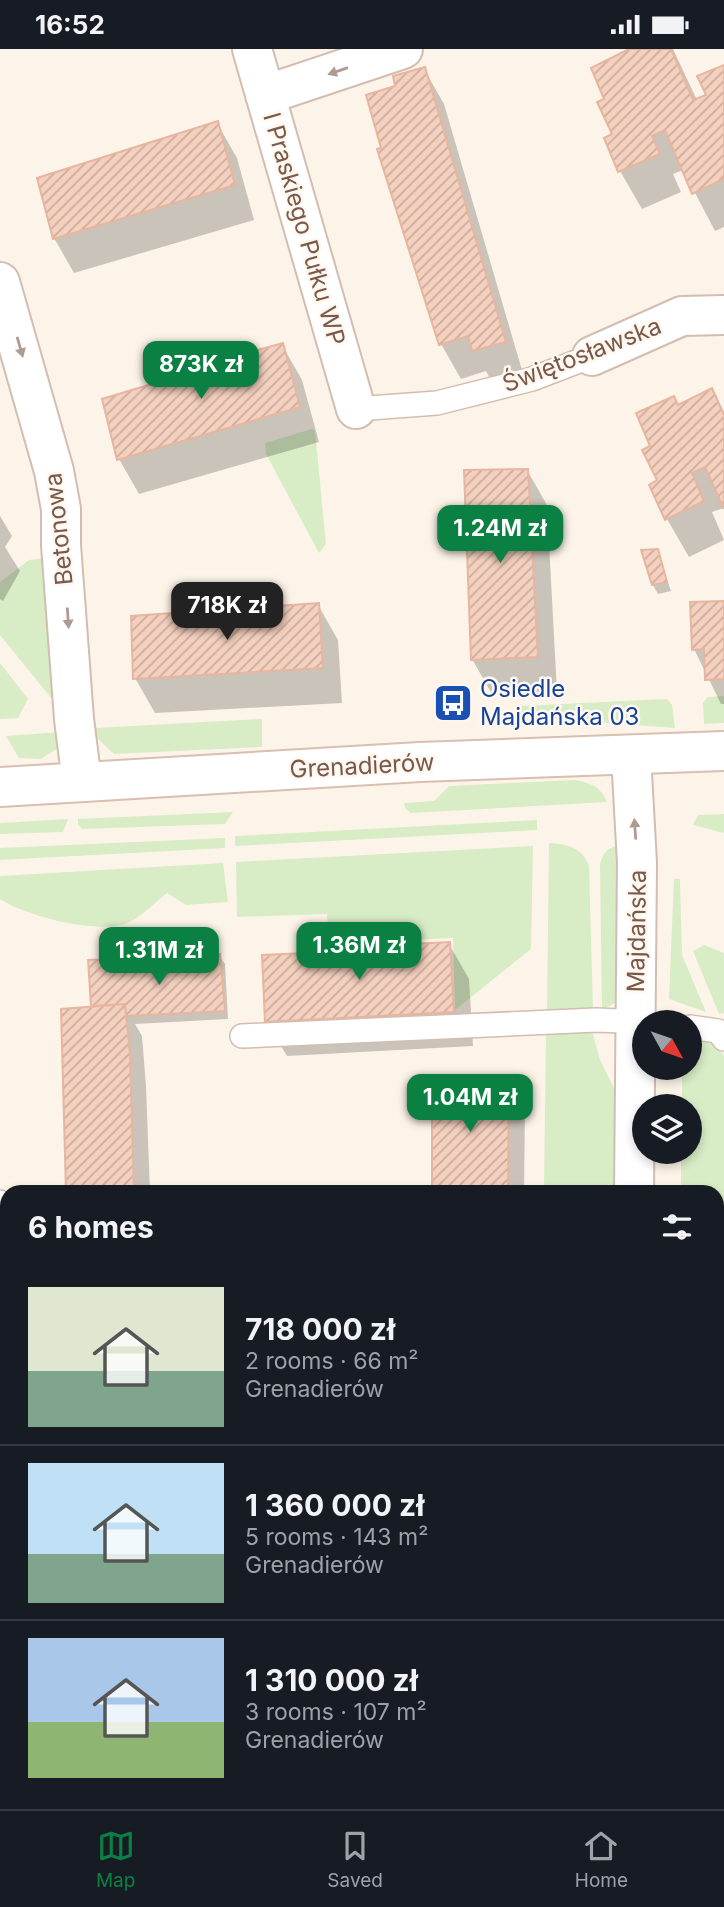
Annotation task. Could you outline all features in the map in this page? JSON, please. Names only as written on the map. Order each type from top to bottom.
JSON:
[{"type":"street","name":"I Praskiego Pułku WP","points":[[252,49],[356,409]]},
{"type":"street","points":[[265,96],[403,49]]},
{"type":"street","name":"Betonowa","points":[[0,282],[43,431],[61,509],[74,719],[82,782]]},
{"type":"street","name":"Świętosławska","points":[[592,356],[682,316],[724,315]]},
{"type":"street","name":"Grenadierów","points":[[0,787],[420,762],[724,751]]},
{"type":"street","name":"Majdańska","points":[[631,755],[643,1010]]},
{"type":"street","name":"Majdańska","points":[[634,1185],[640,1080]]},
{"type":"lane","name":"Świętosławska","points":[[356,409],[437,403],[533,379],[592,356]]},
{"type":"lane","points":[[242,1036],[632,1021]]},
{"type":"lane","points":[[702,1029],[718,1031],[724,1039]]},
{"type":"green space","points":[[312,429],[315,431],[326,544],[319,553],[266,454],[265,443]]},
{"type":"green space","points":[[48,558],[65,715],[0,635],[0,582],[29,560]]},
{"type":"green space","points":[[0,663],[28,699],[18,718],[0,719]]},
{"type":"green space","points":[[724,696],[724,723],[704,724],[703,703],[708,697]]},
{"type":"green space","points":[[667,699],[672,705],[675,728],[514,716],[519,706]]},
{"type":"green space","points":[[262,719],[262,747],[114,754],[98,739],[95,728]]},
{"type":"green space","points":[[61,732],[61,746],[41,759],[19,758],[6,736]]},
{"type":"green space","points":[[575,780],[595,786],[607,802],[411,813],[404,803],[434,801],[449,786]]},
{"type":"green space","points":[[233,812],[225,824],[82,829],[78,824],[78,819]]},
{"type":"green space","points":[[724,814],[724,833],[693,825],[698,815]]},
{"type":"green space","points":[[68,819],[63,832],[0,834],[0,823]]},
{"type":"green space","points":[[537,820],[537,830],[235,846],[235,836]]},
{"type":"green space","points":[[225,838],[225,848],[0,860],[0,848]]},
{"type":"green space","points":[[549,843],[568,846],[578,851],[589,866],[593,1009],[547,1012]]},
{"type":"green space","points":[[533,846],[531,949],[455,1010],[453,938],[329,944],[327,914],[237,917],[236,862]]},
{"type":"green space","points":[[617,846],[617,1002],[602,1010],[600,864],[606,852]]},
{"type":"green space","points":[[223,863],[228,902],[186,905],[167,893],[138,917],[115,926],[99,927],[62,922],[26,912],[0,899],[0,876]]},
{"type":"green space","points":[[674,879],[680,879],[682,955],[706,1012],[669,999]]},
{"type":"green space","points":[[704,945],[724,953],[724,1013],[719,1014],[693,951]]},
{"type":"green space","points":[[592,1031],[600,1060],[616,1092],[615,1185],[544,1185],[546,1033]]},
{"type":"green space","points":[[702,1040],[710,1042],[724,1055],[724,1185],[681,1185],[681,1164],[702,1164],[702,1094],[682,1094],[682,1080],[702,1080]]},
{"type":"building","points":[[629,49],[671,49],[693,100],[706,95],[697,76],[724,65],[724,179],[692,194],[665,130],[652,136],[660,154],[618,172],[604,138],[612,134],[597,102],[604,99],[591,68]]},
{"type":"building","points":[[425,67],[506,342],[472,351],[468,336],[439,345],[377,149],[381,148],[366,95],[395,86],[393,76]]},
{"type":"building","points":[[218,121],[235,185],[53,239],[37,178]]},
{"type":"building","points":[[283,343],[300,407],[117,460],[102,399],[165,380],[164,376]]},
{"type":"building","points":[[712,388],[724,415],[724,509],[705,467],[692,473],[704,501],[665,520],[649,485],[657,480],[642,450],[650,446],[636,413],[674,396],[678,405]]},
{"type":"building","points":[[528,469],[538,657],[471,660],[464,470]]},
{"type":"building","points":[[658,549],[667,582],[652,585],[641,550]]},
{"type":"building","points":[[724,601],[724,679],[705,680],[704,649],[692,650],[690,602]]},
{"type":"building","points":[[319,603],[323,668],[133,679],[131,616]]},
{"type":"building","points":[[450,942],[454,1012],[265,1022],[262,955],[329,952],[329,948]]},
{"type":"building","points":[[220,954],[225,1011],[126,1016],[125,1004],[91,1006],[88,960],[124,959],[125,971],[187,968],[186,955]]},
{"type":"building","points":[[125,1004],[130,1055],[134,1185],[66,1185],[61,1009]]},
{"type":"building","points":[[509,1075],[508,1185],[432,1185],[432,1076]]},
{"type":"place","name":"Osiedle Majdańska 03","points":[[453,703]]}]
